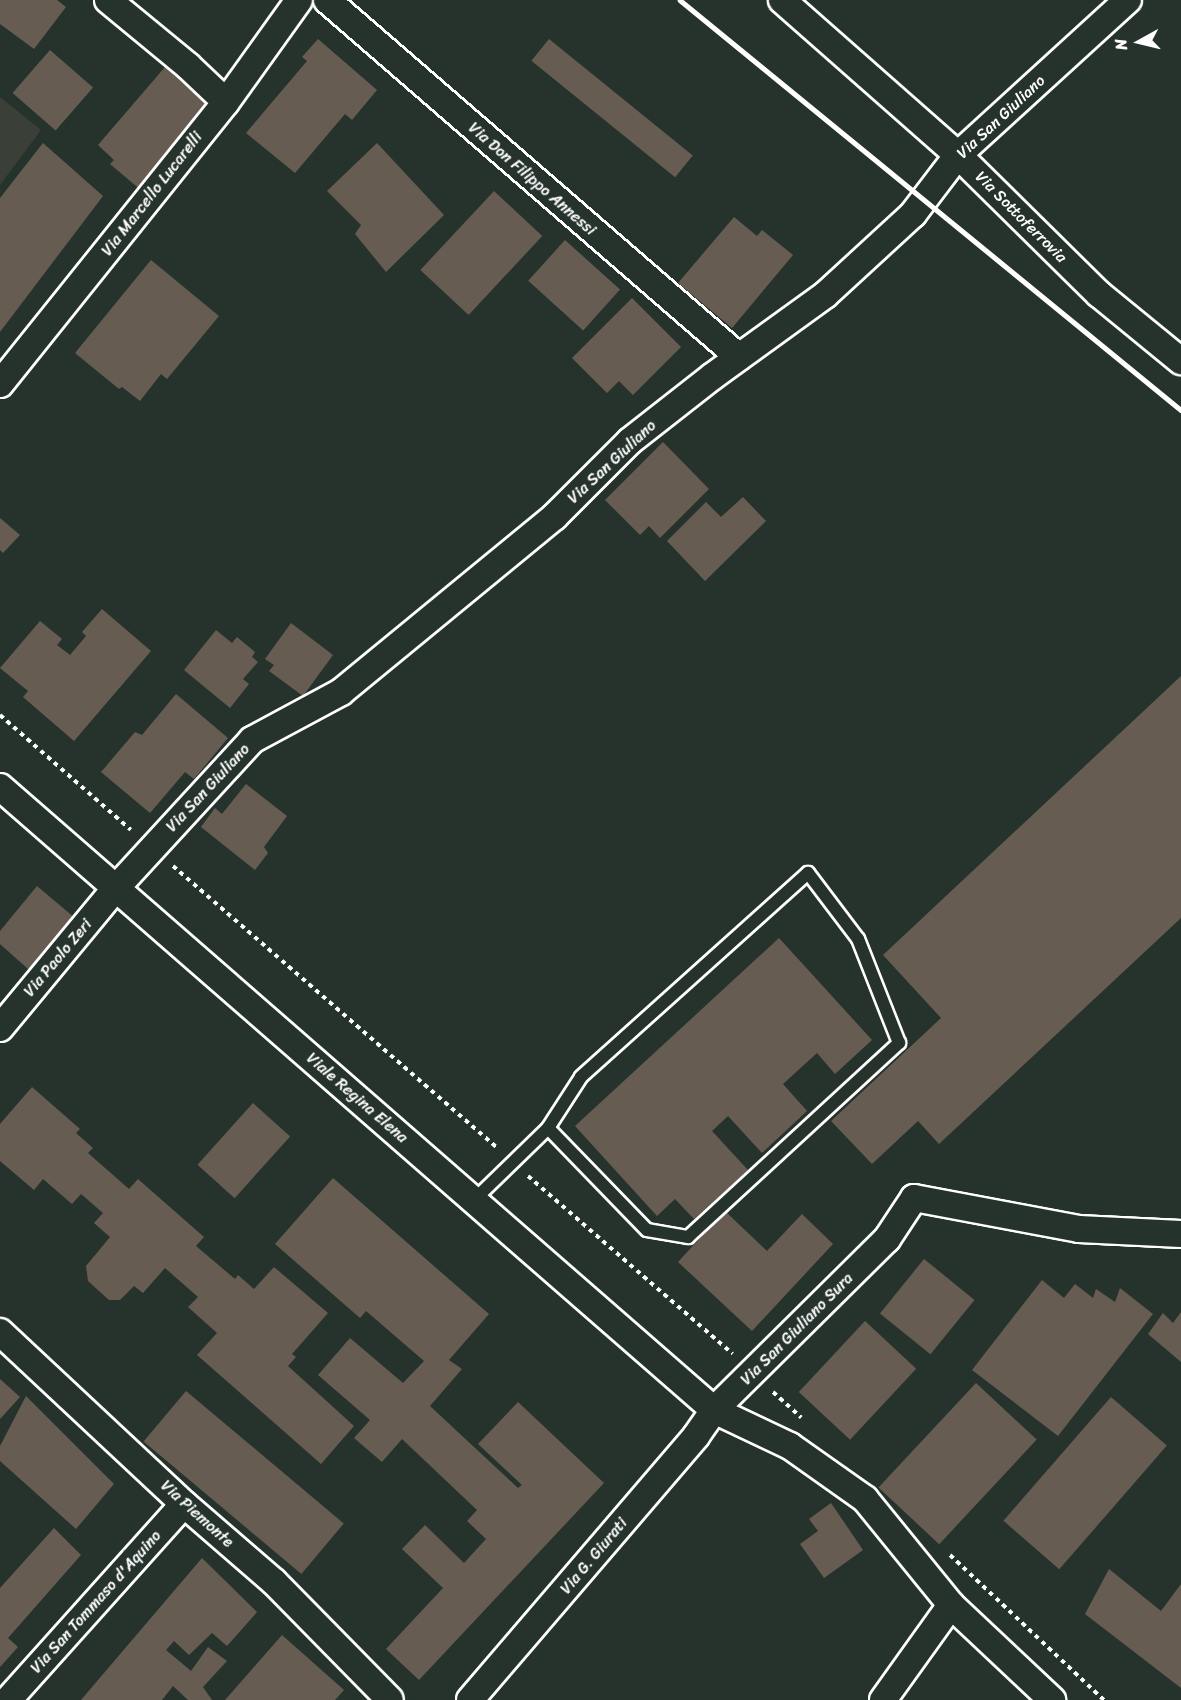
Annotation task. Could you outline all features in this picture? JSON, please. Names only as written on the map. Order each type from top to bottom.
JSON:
[{"type":"street","points":[[108,0],[188,66],[226,102]]},
{"type":"street","name":"Via Marcello Lucarelli","points":[[0,384],[226,102],[299,0]]},
{"type":"street","name":"Via Don Filippo Annessi","points":[[327,0],[739,357]]},
{"type":"street","name":"Via Sottoferrovia","points":[[782,0],[958,154],[1099,294],[1181,361]]},
{"type":"street","name":"Via San Giuliano","points":[[116,888],[252,740],[341,692],[554,517],[630,441],[739,357],[825,295],[925,201],[958,154],[1128,0]]},
{"type":"street","name":"Viale Regina Elena","points":[[0,787],[714,1410]]},
{"type":"street","name":"Via Paolo Zeri","points":[[0,1028],[116,888]]},
{"type":"street","name":"Via San Giuliano Sura","points":[[714,1410],[887,1239],[914,1198],[1079,1229],[1181,1234]]},
{"type":"street","name":"Via Piemonte","points":[[0,1332],[184,1504],[274,1582],[390,1700]]},
{"type":"street","points":[[714,1410],[790,1446],[864,1499],[957,1612],[1052,1700]]},
{"type":"street","name":"Via G. Giurati","points":[[470,1700],[665,1472],[714,1410]]},
{"type":"street","name":"Via San Tommaso d'Aquino","points":[[8,1700],[184,1504]]},
{"type":"street","points":[[884,1700],[957,1612]]},
{"type":"lane","points":[[474,1200],[548,1128],[581,1077],[808,873],[858,939],[899,1043],[688,1237],[647,1230],[548,1128]]},
{"type":"path","points":[[0,715],[733,1354]]},
{"type":"shaded area","points":[[0,97],[41,130],[0,185]]},
{"type":"building","points":[[0,0],[57,0],[66,7],[34,49],[0,24]]},
{"type":"building","points":[[318,39],[377,90],[352,120],[345,114],[295,173],[246,133],[307,61],[302,57]]},
{"type":"building","points":[[549,39],[693,155],[675,177],[531,61]]},
{"type":"building","points":[[50,50],[93,87],[56,130],[13,93]]},
{"type":"building","points":[[165,67],[193,90],[196,87],[216,104],[142,191],[110,164],[114,160],[98,145]]},
{"type":"building","points":[[43,143],[103,196],[0,332],[0,198]]},
{"type":"building","points":[[377,143],[444,215],[386,272],[355,234],[361,225],[327,191]]},
{"type":"building","points":[[494,191],[542,236],[469,315],[420,270]]},
{"type":"building","points":[[734,217],[757,236],[762,230],[793,255],[732,328],[678,283]]},
{"type":"building","points":[[565,240],[620,290],[583,330],[528,281]]},
{"type":"building","points":[[151,260],[219,316],[167,379],[161,374],[140,401],[122,387],[119,389],[75,353]]},
{"type":"building","points":[[632,298],[681,347],[633,395],[619,381],[607,393],[572,358]]},
{"type":"building","points":[[663,442],[709,489],[660,538],[649,526],[640,535],[605,500]]},
{"type":"building","points":[[743,497],[766,521],[705,581],[667,541],[706,502],[721,517]]},
{"type":"building","points":[[0,518],[20,535],[3,553],[0,550]]},
{"type":"building","points":[[102,609],[151,651],[74,741],[23,697],[28,691],[0,668],[40,621],[62,639],[57,645],[70,655],[86,636],[82,632]]},
{"type":"building","points":[[291,623],[333,655],[303,696],[269,671],[274,665],[265,659]]},
{"type":"building","points":[[216,630],[232,643],[237,637],[255,652],[252,657],[258,662],[243,679],[249,684],[230,708],[184,670]]},
{"type":"building","points":[[1181,676],[1181,918],[939,1144],[918,1121],[872,1164],[831,1121],[941,1018],[883,955]]},
{"type":"building","points":[[176,694],[228,738],[194,779],[185,772],[150,813],[101,772],[135,732],[142,735]]},
{"type":"building","points":[[246,784],[287,816],[264,847],[268,853],[255,870],[201,827],[215,808],[222,814]]},
{"type":"building","points":[[37,886],[82,924],[37,977],[0,944],[0,931]]},
{"type":"building","points":[[779,938],[872,1040],[835,1074],[817,1053],[783,1084],[807,1111],[762,1153],[728,1116],[712,1131],[748,1170],[694,1219],[675,1199],[657,1216],[575,1126]]},
{"type":"building","points":[[32,1087],[80,1129],[76,1133],[93,1148],[88,1153],[129,1189],[138,1179],[204,1237],[196,1246],[235,1279],[238,1275],[254,1289],[274,1267],[328,1313],[292,1354],[296,1357],[288,1366],[354,1426],[321,1464],[197,1355],[217,1333],[188,1307],[198,1297],[165,1268],[143,1293],[134,1286],[120,1300],[109,1300],[88,1281],[86,1266],[110,1237],[94,1223],[103,1213],[81,1194],[72,1204],[43,1179],[34,1190],[0,1161],[0,1124]]},
{"type":"building","points":[[253,1103],[290,1136],[235,1198],[197,1165]]},
{"type":"building","points":[[333,1178],[489,1314],[449,1360],[462,1369],[430,1406],[518,1488],[522,1485],[478,1444],[518,1402],[604,1483],[419,1680],[386,1649],[443,1588],[402,1549],[425,1525],[464,1563],[486,1539],[467,1521],[477,1510],[402,1439],[382,1462],[354,1438],[370,1420],[318,1375],[350,1338],[403,1383],[424,1361],[366,1311],[360,1318],[275,1244]]},
{"type":"building","points":[[725,1211],[767,1251],[802,1214],[833,1244],[752,1331],[678,1262]]},
{"type":"building","points":[[924,1259],[975,1300],[930,1354],[880,1313]]},
{"type":"building","points":[[1042,1280],[1064,1298],[1075,1284],[1093,1298],[1096,1289],[1115,1302],[1120,1288],[1153,1314],[1058,1436],[972,1370]]},
{"type":"building","points":[[1181,1312],[1181,1362],[1148,1334],[1163,1313],[1173,1323]]},
{"type":"building","points":[[865,1321],[916,1369],[850,1440],[799,1392]]},
{"type":"building","points":[[0,1379],[20,1397],[0,1419]]},
{"type":"building","points":[[976,1383],[1037,1440],[939,1544],[878,1488]]},
{"type":"building","points":[[186,1391],[344,1523],[301,1574],[144,1442]]},
{"type":"building","points":[[26,1396],[114,1484],[76,1529],[0,1461],[0,1446]]},
{"type":"building","points":[[1111,1397],[1167,1446],[1059,1569],[1003,1521]]},
{"type":"building","points":[[831,1503],[863,1550],[824,1578],[800,1544],[818,1531],[809,1519]]},
{"type":"building","points":[[54,1528],[81,1555],[8,1638],[18,1647],[0,1667],[0,1588]]},
{"type":"building","points":[[202,1558],[257,1612],[227,1646],[212,1633],[189,1655],[174,1641],[166,1650],[191,1671],[208,1647],[227,1661],[203,1687],[212,1700],[188,1700],[173,1686],[162,1700],[81,1700]]},
{"type":"building","points":[[1109,1569],[1161,1611],[1181,1584],[1181,1688],[1085,1614]]},
{"type":"building","points":[[282,1635],[344,1690],[335,1700],[225,1700]]},
{"type":"railway","points":[[680,0],[1181,410]]}]
